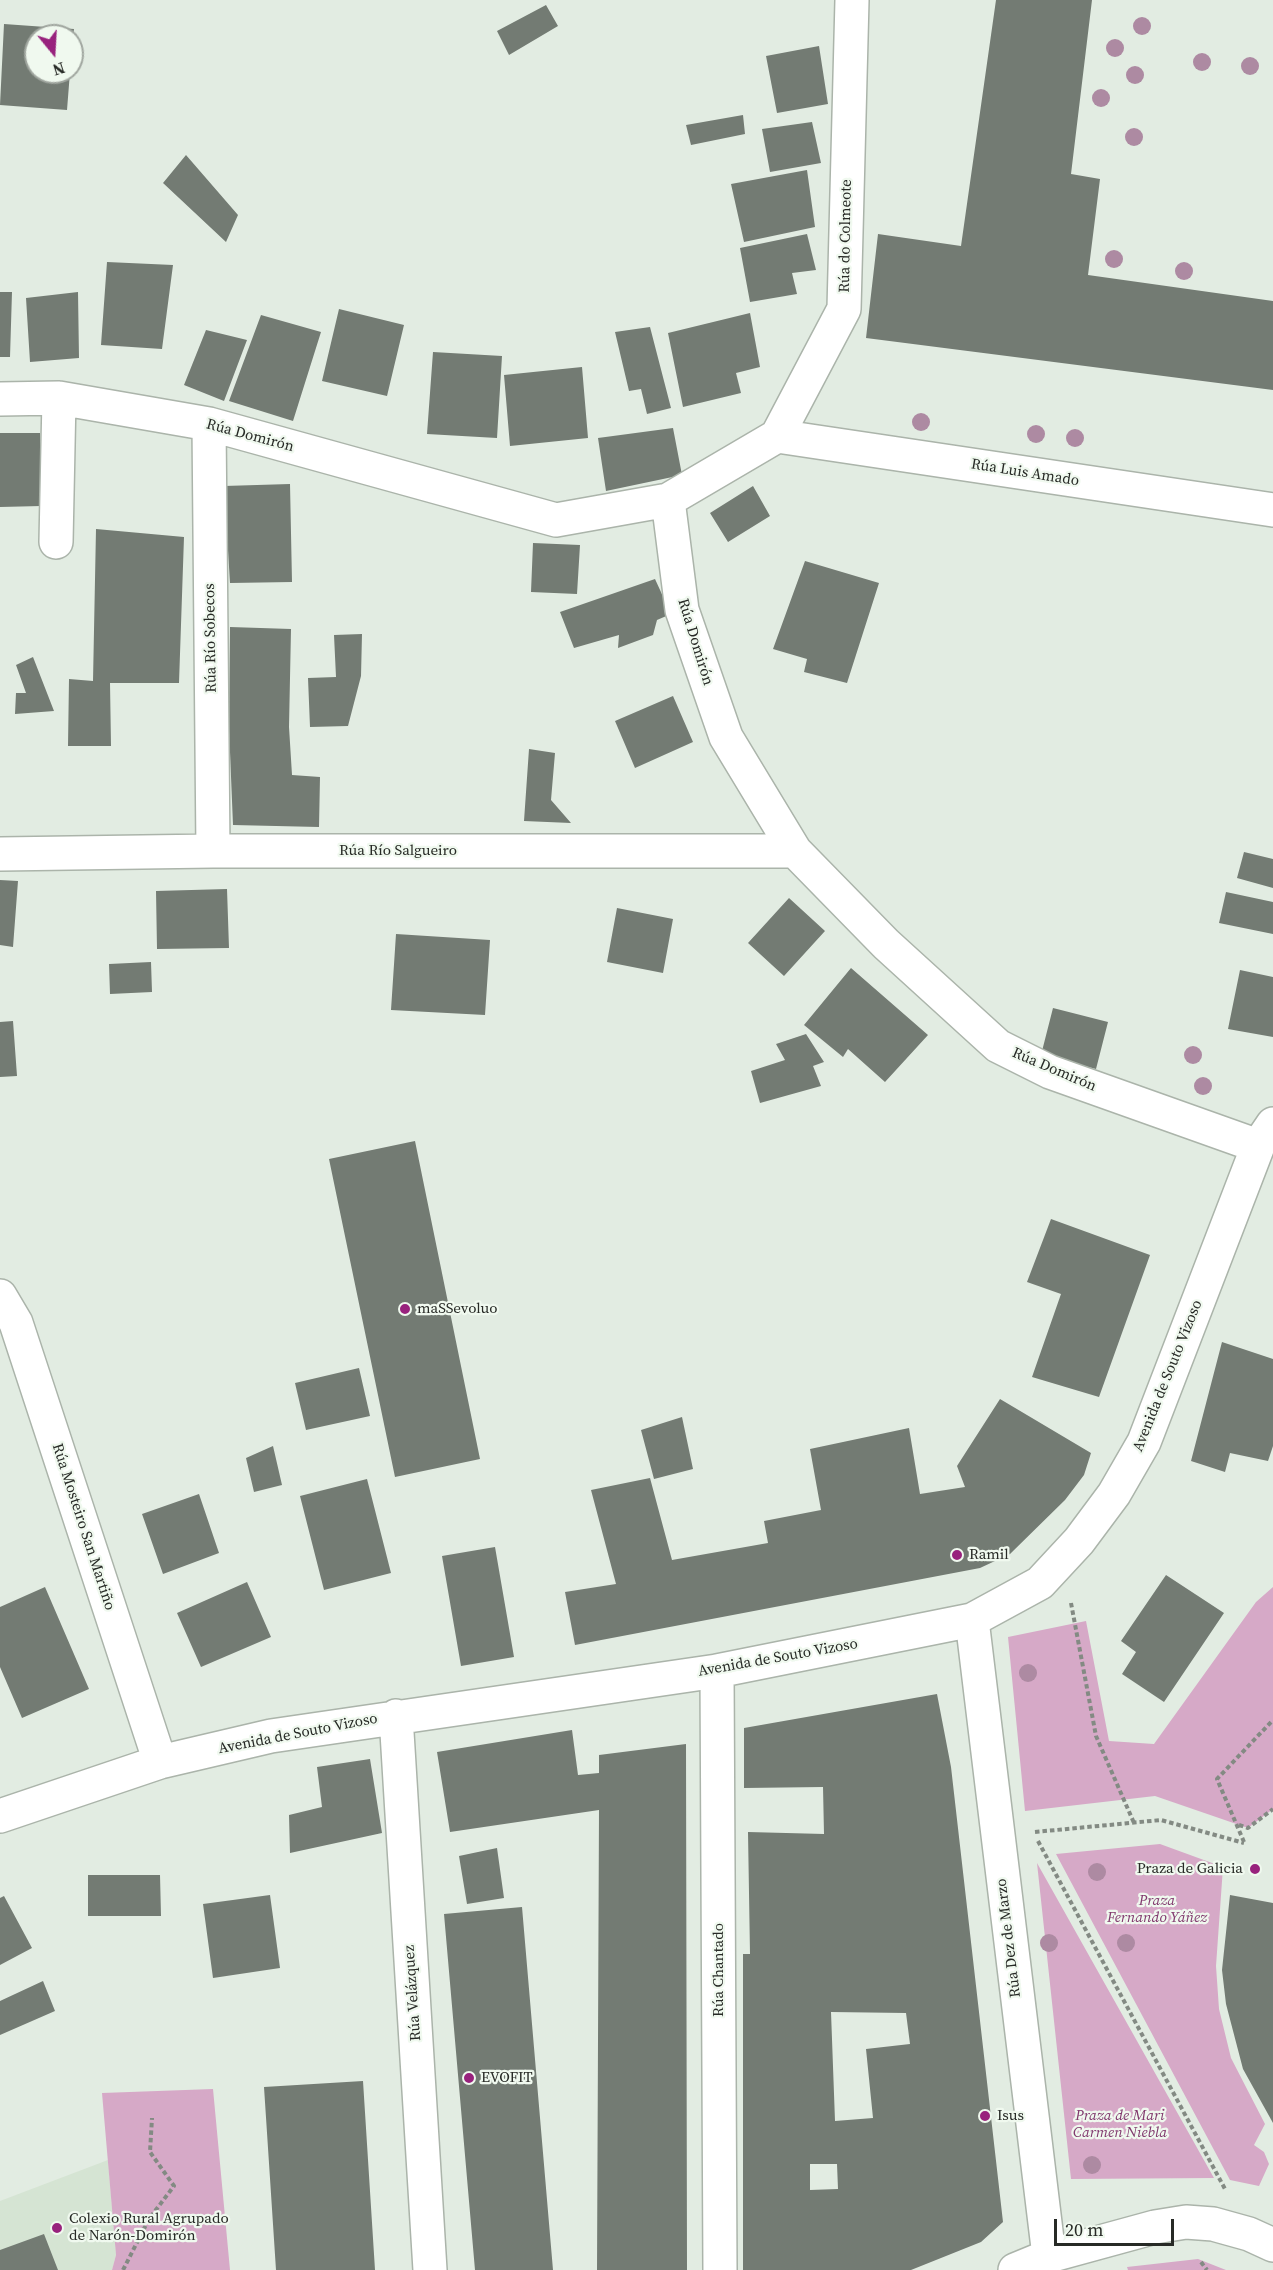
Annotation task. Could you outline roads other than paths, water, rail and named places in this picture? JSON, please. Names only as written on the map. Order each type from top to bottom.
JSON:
[{"type":"street","name":"Rúa do Colmeote","points":[[777,436],[844,309],[852,0]]},
{"type":"street","points":[[56,542],[59,398]]},
{"type":"street","name":"Rúa Domirón","points":[[0,399],[59,398],[209,424],[556,520],[668,500],[682,610],[726,737],[795,851],[886,944],[998,1046],[1050,1072],[1265,1135]]},
{"type":"street","name":"Rúa Río Sobecos","points":[[209,424],[213,851]]},
{"type":"street","points":[[668,500],[777,436]]},
{"type":"street","name":"Rúa Luis Amado","points":[[777,436],[1273,510]]},
{"type":"street","name":"Rúa Río Salgueiro","points":[[0,854],[213,851],[795,851]]},
{"type":"street","name":"Avenida de Souto Vizoso","points":[[0,1816],[160,1762],[271,1736],[717,1671],[972,1620],[1041,1583],[1114,1494],[1144,1442],[1265,1135]]},
{"type":"street","name":"Rúa Mosteiro San Martiño","points":[[0,1296],[16,1323],[160,1762]]},
{"type":"street","name":"Rúa Dez de Marzo","points":[[972,1620],[1049,2256]]},
{"type":"street","name":"Rúa Chantado","points":[[717,1671],[720,2270]]},
{"type":"street","name":"Rúa Velázquez","points":[[396,1716],[430,2270]]},
{"type":"street","points":[[1015,2270],[1049,2256],[1155,2227],[1186,2222],[1213,2224],[1261,2240]]},
{"type":"place","name":"maSSevoluo","points":[[405,1309]]},
{"type":"place","name":"Ramil","points":[[957,1555]]},
{"type":"place","name":"Praza de Galicia","points":[[1255,1869]]},
{"type":"place","name":"EVOFIT","points":[[469,2078]]},
{"type":"place","name":"Isus","points":[[985,2116]]},
{"type":"place","name":"Colexio Rural Agrupado de Narón-Domirón","points":[[57,2228]]},
{"type":"park label","name":"Praza Fernando Yáñez","points":[[1157,1910]]},
{"type":"park label","name":"Praza de Mari Carmen Niebla","points":[[1120,2124]]}]
